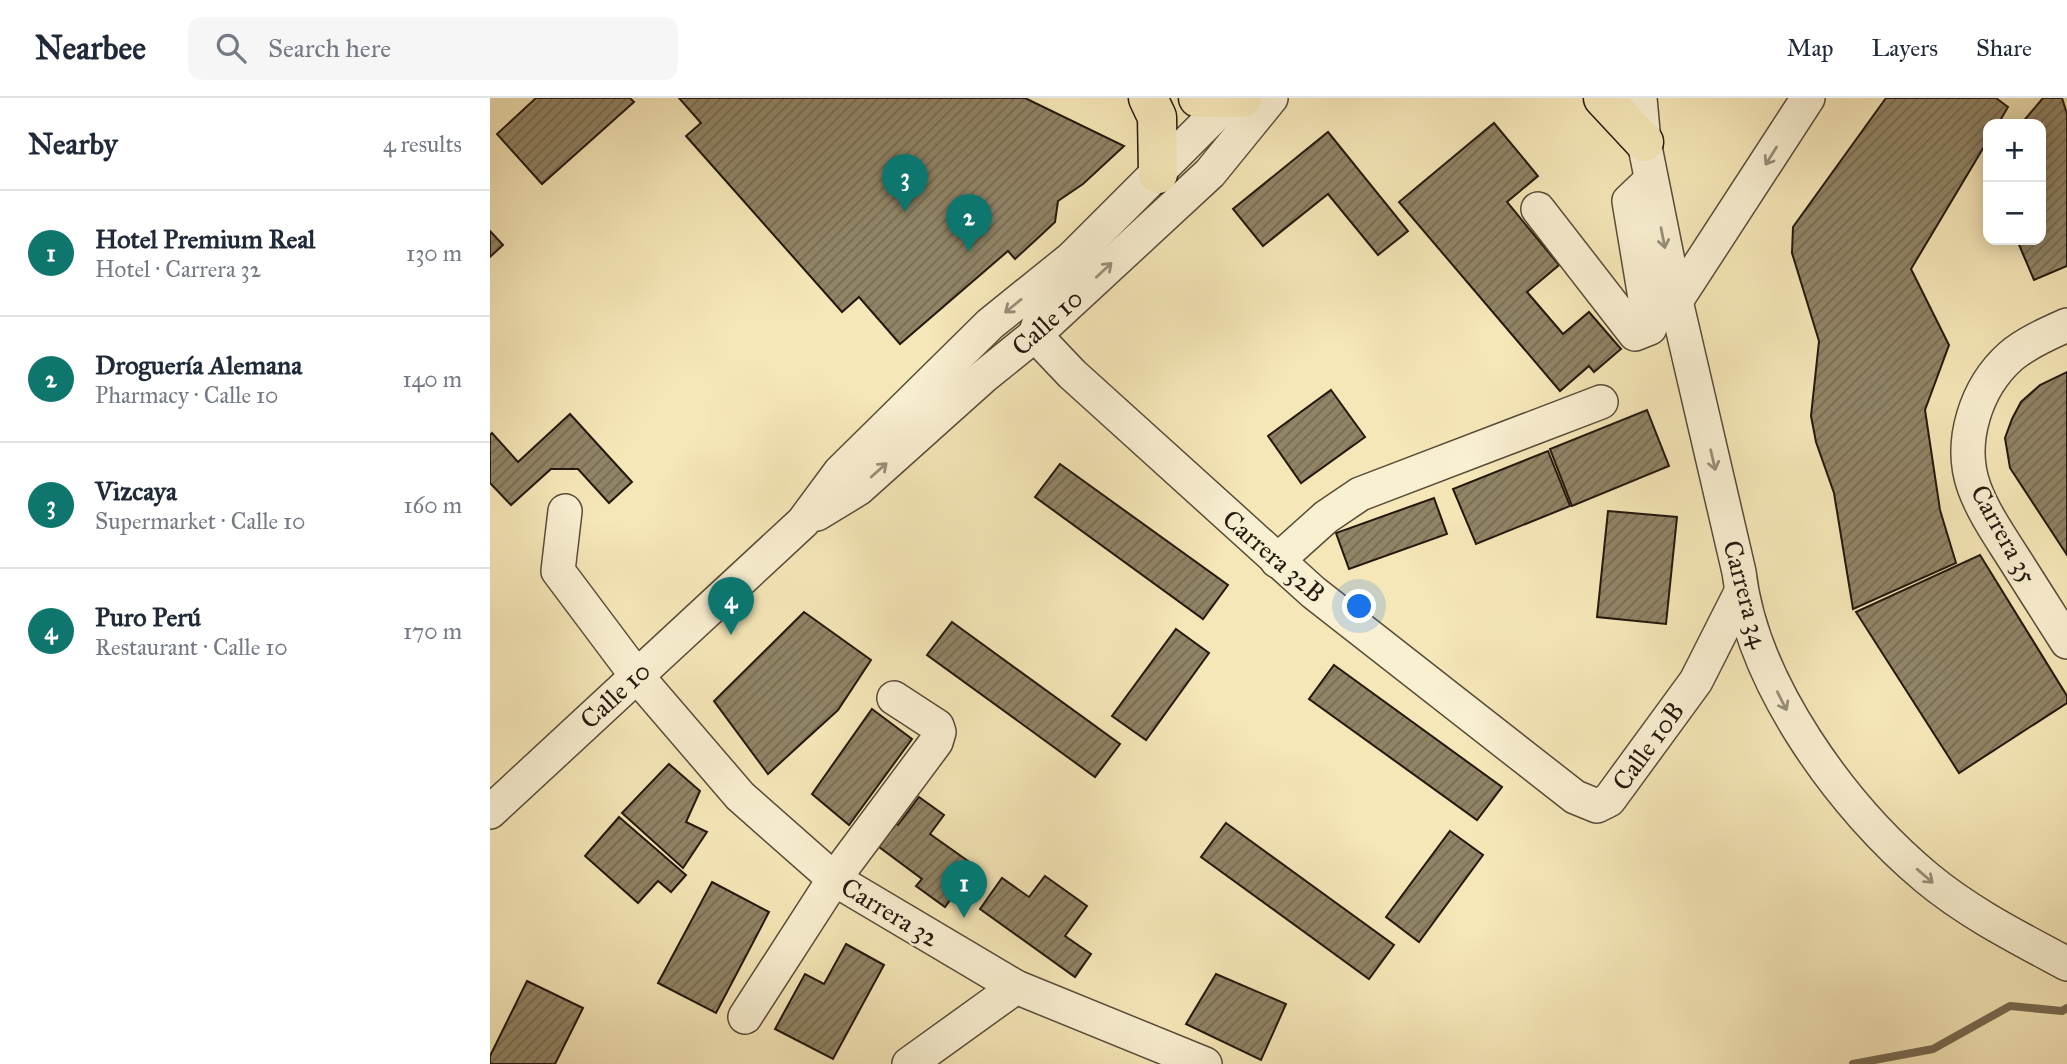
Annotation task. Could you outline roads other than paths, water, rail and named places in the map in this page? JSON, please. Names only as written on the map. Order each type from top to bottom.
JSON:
[{"type":"main road","points":[[1148,98],[1157,117],[1158,174]]},
{"type":"main road","points":[[1603,98],[1644,142]]},
{"type":"street","name":"Calle 10","points":[[490,812],[803,522],[840,472],[990,324],[1072,258],[1158,174],[1226,98]]},
{"type":"street","name":"Calle 10","points":[[803,522],[858,489],[983,377],[1035,335],[1210,173],[1271,98]]},
{"type":"street","name":"Carrera 34","points":[[1640,98],[1651,180],[1676,301],[1739,572],[1741,592],[1759,647],[1782,702],[1808,744],[1858,811],[1927,878],[1986,920],[2067,964]]},
{"type":"street","points":[[1676,301],[1808,98]]},
{"type":"street","points":[[1538,209],[1635,334],[1650,328],[1629,201],[1651,180]]},
{"type":"street","points":[[1035,335],[1053,281],[1072,258]]},
{"type":"street","name":"Carrera 35","points":[[2067,326],[2047,334],[2011,356],[1984,388],[1972,418],[1968,454],[1973,486],[1989,520],[2067,642]]},
{"type":"street","name":"Carrera 32B","points":[[1035,335],[1073,374],[1277,561],[1554,783],[1575,797],[1597,806]]},
{"type":"street","points":[[1277,561],[1326,517],[1360,494],[1601,402]]},
{"type":"street","name":"Carrera 32","points":[[565,511],[558,571],[636,675],[740,796],[834,879],[1016,987],[1205,1064]]},
{"type":"street","name":"Calle 10B","points":[[1597,806],[1609,800],[1696,681],[1741,592]]},
{"type":"street","name":"Calle 10B","points":[[1696,681],[1713,666],[1729,657],[1759,647]]},
{"type":"street","points":[[745,1017],[834,879],[936,743],[939,732],[937,726],[894,698]]},
{"type":"street","points":[[909,1064],[1016,987]]},
{"type":"waterway","points":[[1853,1064],[1933,1049],[2010,1006],[2062,1011],[2067,1008]]},
{"type":"place","name":"Vizcaya","points":[[905,212]]},
{"type":"place","name":"Droguería Alemana","points":[[969,252]]},
{"type":"place","name":"Puro Perú","points":[[731,635]]},
{"type":"place","name":"Hotel Premium Real","points":[[964,918]]}]
